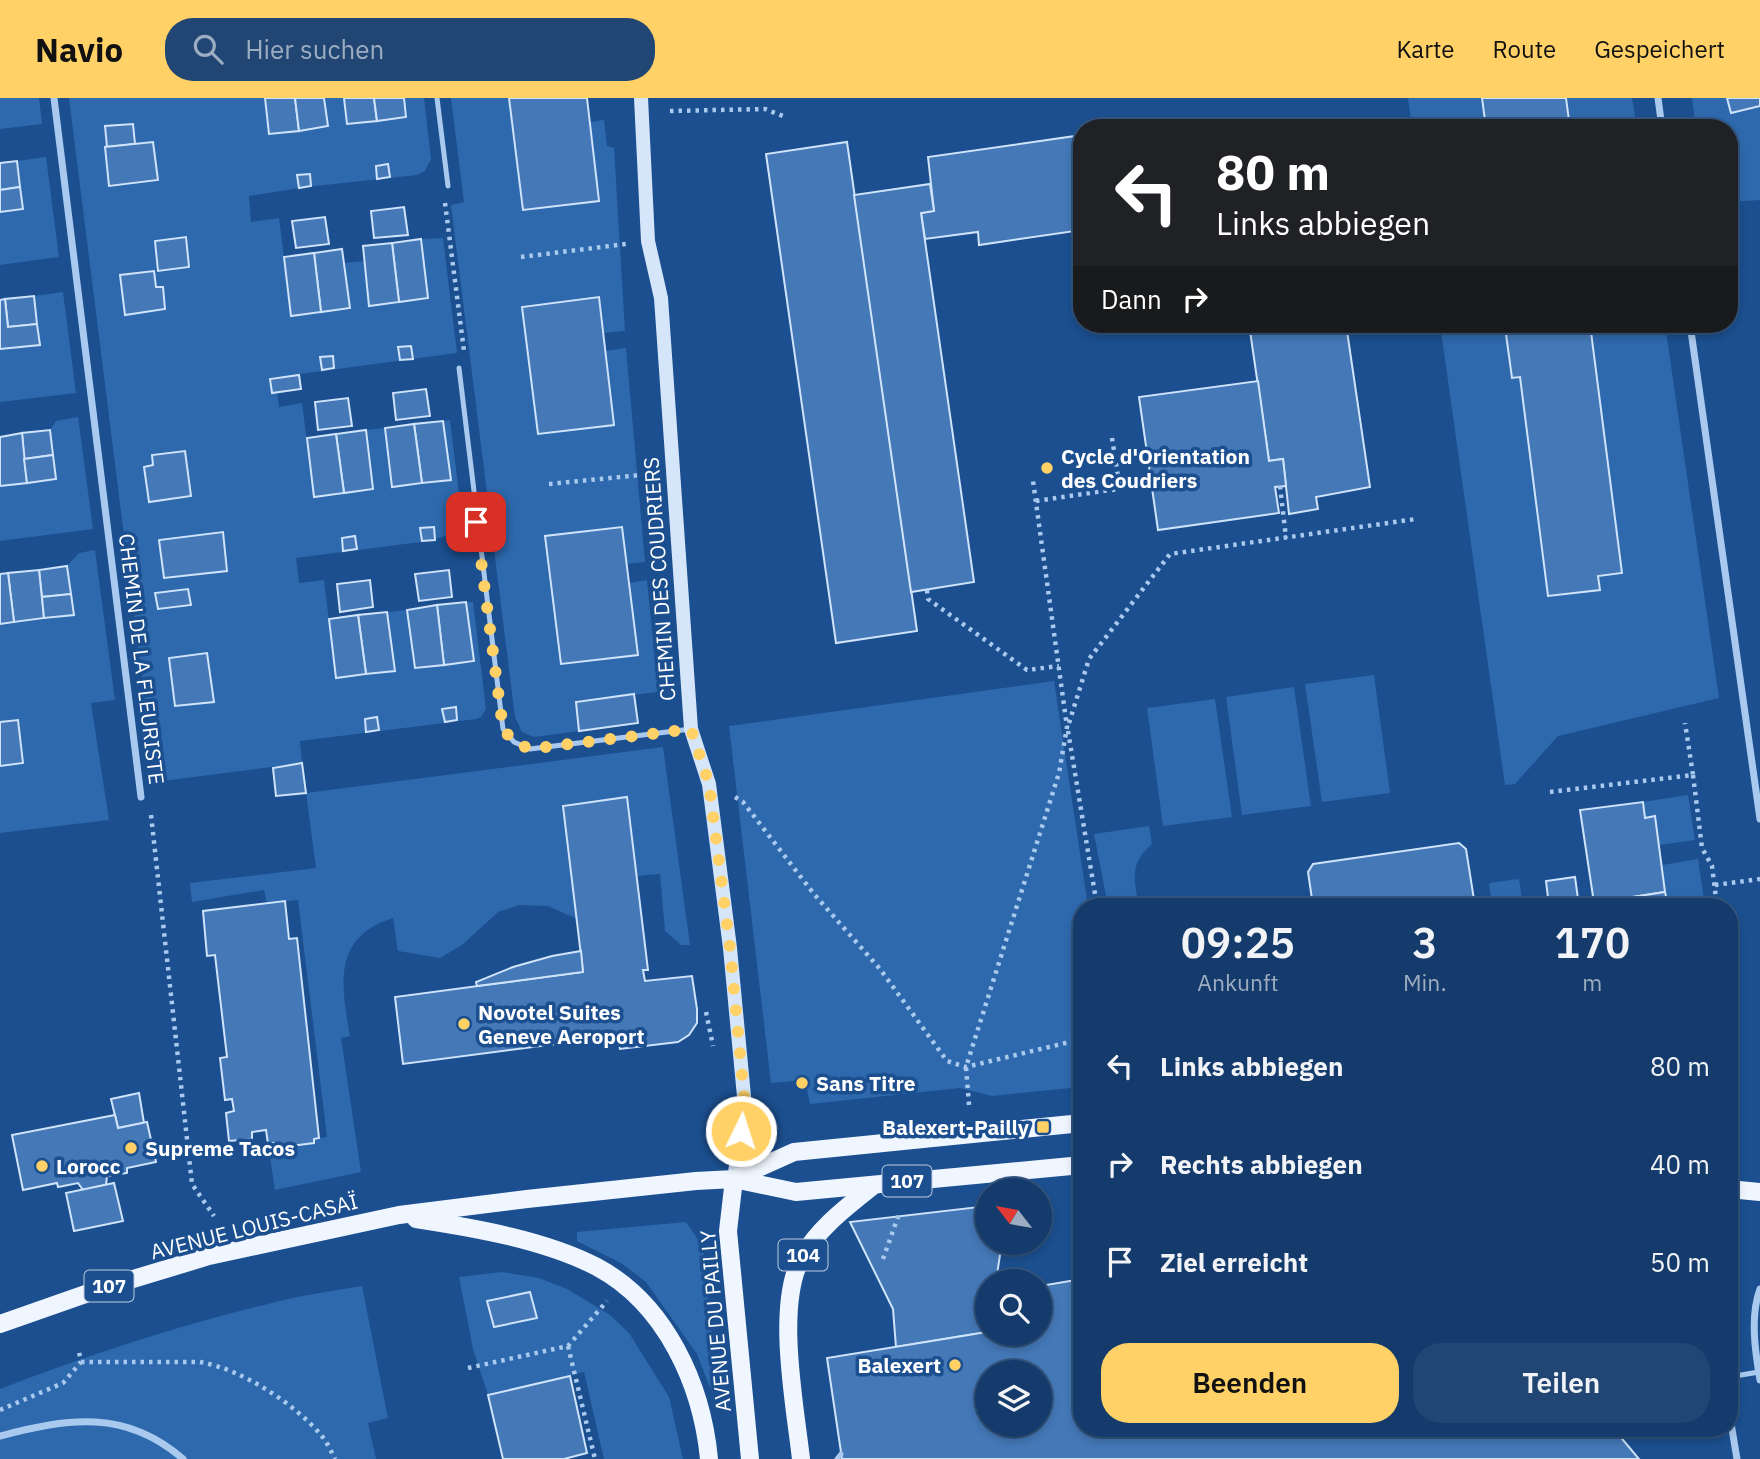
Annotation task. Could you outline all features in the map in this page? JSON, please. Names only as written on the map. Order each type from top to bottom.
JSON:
[{"type":"main road","name":"AVENUE LOUIS-CASAÏ","points":[[734,1179],[794,1153],[1073,1124]]},
{"type":"main road","name":"AVENUE LOUIS-CASAÏ","points":[[0,1324],[97,1290],[209,1256],[399,1215],[696,1181],[734,1179],[796,1192],[1073,1165]]},
{"type":"main road","name":"AVENUE DU PAILLY","points":[[734,1179],[728,1231],[750,1459]]},
{"type":"main road","name":"104","points":[[800,1459],[788,1317],[792,1279],[802,1256],[813,1241],[836,1216],[875,1184]]},
{"type":"main road","points":[[1738,1190],[1760,1192]]},
{"type":"main road","name":"AVENUE LOUIS-CASAÏ","points":[[399,1215],[549,1248],[598,1268],[622,1283]]},
{"type":"main road","name":"AVENUE DU PAILLY","points":[[622,1283],[643,1303],[679,1353],[702,1419],[709,1459]]},
{"type":"street","name":"CHEMIN DE LA FLEURISTE","points":[[54,98],[141,797]]},
{"type":"street","name":"CHEMIN DES COUDRIERS","points":[[641,98],[648,241],[660,298],[691,729],[709,784],[730,948],[745,1107],[734,1179]]},
{"type":"street","points":[[1658,98],[1661,119]]},
{"type":"street","points":[[1691,333],[1760,819]]},
{"type":"street","points":[[1759,1376],[1755,1322],[1760,1289]]},
{"type":"street","points":[[0,1436],[41,1425],[76,1421],[110,1422],[137,1429],[169,1447],[183,1459]]},
{"type":"street","points":[[1733,1437],[1737,1459]]},
{"type":"lane","points":[[438,98],[448,186]]},
{"type":"lane","points":[[459,368],[503,729],[514,742],[530,749],[691,729]]},
{"type":"lane","points":[[1738,1377],[1759,1376]]},
{"type":"path","points":[[670,111],[765,109],[783,116]]},
{"type":"path","points":[[448,186],[445,206],[464,352],[459,368]]},
{"type":"path","points":[[521,257],[620,244]]},
{"type":"path","points":[[1112,438],[1120,489]]},
{"type":"path","points":[[549,484],[635,476]]},
{"type":"path","points":[[1033,481],[1096,898]]},
{"type":"path","points":[[1036,501],[1152,484]]},
{"type":"path","points":[[1280,486],[1286,538]]},
{"type":"path","points":[[969,1105],[966,1067],[1059,773],[1068,727],[1089,659],[1170,554],[1416,519]]},
{"type":"path","points":[[927,590],[928,599],[1027,670],[1059,666]]},
{"type":"path","points":[[1685,723],[1702,848],[1712,866],[1716,898]]},
{"type":"path","points":[[1550,792],[1693,775]]},
{"type":"path","points":[[729,794],[743,802],[814,894],[880,969],[947,1061],[966,1067],[1073,1041]]},
{"type":"path","name":"CHEMIN DE LA FLEURISTE","points":[[141,797],[149,803],[192,1184],[214,1216]]},
{"type":"path","points":[[1714,885],[1760,879]]},
{"type":"path","points":[[883,1259],[900,1211]]},
{"type":"path","points":[[468,1368],[568,1346],[607,1300]]},
{"type":"path","points":[[568,1346],[595,1459]]},
{"type":"path","points":[[79,1352],[82,1363]]},
{"type":"path","points":[[0,1410],[63,1383],[82,1363],[200,1362],[219,1365],[272,1394],[322,1436],[335,1459]]},
{"type":"shaded area","points":[[0,98],[39,98],[42,124],[0,129]]},
{"type":"shaded area","points":[[69,98],[264,98],[269,134],[327,126],[324,98],[344,98],[348,124],[405,117],[404,98],[424,98],[431,159],[425,171],[417,175],[249,196],[251,222],[279,218],[292,316],[350,308],[344,263],[364,261],[369,306],[428,298],[421,239],[443,238],[457,353],[270,378],[272,393],[277,392],[279,407],[302,403],[314,497],[373,489],[366,430],[385,428],[392,487],[451,480],[443,421],[450,420],[462,518],[452,534],[428,541],[296,558],[299,583],[324,580],[336,678],[395,670],[387,612],[407,610],[415,668],[473,661],[466,602],[473,602],[486,709],[481,717],[300,741],[302,763],[155,782]]},
{"type":"shaded area","points":[[451,98],[509,98],[523,210],[599,201],[590,122],[604,120],[607,146],[614,148],[625,331],[603,333],[599,297],[522,307],[538,433],[614,425],[605,351],[626,348],[645,562],[626,564],[545,537],[561,663],[600,659],[629,583],[647,580],[658,692],[576,702],[579,731],[534,737],[522,732],[515,717],[451,205],[464,202]]},
{"type":"shaded area","points":[[1408,98],[1632,98],[1636,119],[1411,119]]},
{"type":"shaded area","points":[[1692,98],[1727,98],[1731,113],[1760,106],[1760,200],[1738,201],[1738,119],[1695,119]]},
{"type":"shaded area","points":[[46,157],[59,257],[0,265],[0,212],[23,209],[17,161]]},
{"type":"shaded area","points":[[63,292],[76,393],[0,402],[0,349],[40,344],[34,296]]},
{"type":"shaded area","points":[[1441,333],[1666,333],[1719,698],[1558,736],[1515,784],[1505,785]]},
{"type":"shaded area","points":[[78,417],[93,529],[0,541],[0,486],[56,479],[50,430],[56,421]]},
{"type":"shaded area","points":[[95,550],[115,700],[91,703],[109,820],[0,833],[0,623],[73,615],[67,566],[79,553]]},
{"type":"shaded area","points":[[1374,675],[1390,793],[1322,802],[1305,684]]},
{"type":"shaded area","points":[[1054,681],[1087,898],[1073,898],[1073,1088],[992,1096],[960,1088],[810,1104],[805,1080],[771,1083],[729,726]]},
{"type":"shaded area","points":[[1294,687],[1311,806],[1242,815],[1226,697]]},
{"type":"shaded area","points":[[1215,699],[1232,817],[1163,826],[1147,708]]},
{"type":"shaded area","points":[[663,747],[690,945],[681,945],[665,931],[660,874],[637,876],[627,797],[563,806],[577,919],[548,906],[519,905],[498,912],[462,945],[440,958],[398,951],[393,918],[373,926],[359,937],[350,950],[345,965],[344,999],[350,1036],[341,1038],[361,1172],[275,1190],[268,1144],[274,1143],[275,1148],[314,1143],[314,1139],[327,1137],[298,900],[267,903],[264,890],[192,902],[190,883],[316,868],[306,793]]},
{"type":"shaded area","points":[[1688,795],[1695,840],[1659,845],[1655,817],[1645,818],[1643,802]]},
{"type":"shaded area","points":[[1149,826],[1152,844],[1136,865],[1138,898],[1106,898],[1094,834]]},
{"type":"shaded area","points":[[1698,859],[1704,898],[1667,898],[1662,865]]},
{"type":"shaded area","points":[[1519,879],[1522,898],[1491,898],[1489,883]]},
{"type":"shaded area","points":[[686,1222],[703,1247],[717,1387],[711,1390],[697,1354],[646,1282],[621,1263],[577,1241],[577,1232]]},
{"type":"shaded area","points":[[502,1272],[539,1278],[567,1289],[610,1315],[629,1333],[669,1397],[683,1459],[604,1459],[584,1372],[488,1395],[473,1349],[459,1277]]},
{"type":"shaded area","points":[[362,1286],[388,1418],[368,1423],[376,1459],[0,1459],[0,1389],[203,1321],[294,1298]]},
{"type":"building","points":[[265,98],[295,98],[299,131],[269,134]]},
{"type":"building","points":[[295,98],[324,98],[328,126],[299,131]]},
{"type":"building","points":[[344,98],[374,98],[377,121],[347,124]]},
{"type":"building","points":[[374,98],[404,98],[406,117],[377,121]]},
{"type":"building","points":[[509,98],[587,98],[599,201],[523,210]]},
{"type":"building","points":[[1482,98],[1566,98],[1569,119],[1485,119]]},
{"type":"building","points":[[1727,98],[1760,98],[1760,106],[1731,113]]},
{"type":"building","points":[[133,124],[135,144],[107,147],[105,126]]},
{"type":"building","points":[[1073,136],[1073,231],[979,245],[978,232],[925,239],[921,213],[934,211],[928,157]]},
{"type":"building","points":[[153,142],[158,180],[109,186],[105,147]]},
{"type":"building","points":[[847,142],[917,631],[836,643],[766,154]]},
{"type":"building","points":[[17,161],[20,187],[0,190],[0,163]]},
{"type":"building","points":[[388,164],[390,177],[377,179],[376,166]]},
{"type":"building","points":[[310,174],[311,186],[299,188],[297,175]]},
{"type":"building","points":[[930,184],[934,211],[921,213],[974,582],[911,592],[854,195]]},
{"type":"building","points":[[20,187],[23,209],[0,212],[0,190]]},
{"type":"building","points":[[404,207],[408,235],[374,238],[371,211]]},
{"type":"building","points":[[325,217],[329,244],[296,248],[292,221]]},
{"type":"building","points":[[186,237],[189,267],[158,271],[155,241]]},
{"type":"building","points":[[421,239],[428,298],[399,302],[392,243]]},
{"type":"building","points":[[392,243],[399,302],[369,306],[363,246]]},
{"type":"building","points":[[342,249],[350,308],[321,312],[314,253]]},
{"type":"building","points":[[314,253],[321,312],[291,316],[284,257]]},
{"type":"building","points":[[154,271],[156,287],[163,287],[165,309],[125,315],[120,275]]},
{"type":"building","points":[[34,296],[37,324],[8,327],[5,299]]},
{"type":"building","points":[[599,297],[614,425],[538,434],[522,307]]},
{"type":"building","points":[[5,299],[8,327],[37,324],[40,345],[0,349],[0,300]]},
{"type":"building","points":[[1250,333],[1347,333],[1370,487],[1316,497],[1318,509],[1289,514],[1283,459],[1269,461]]},
{"type":"building","points":[[1506,333],[1591,333],[1622,573],[1598,576],[1600,590],[1548,596],[1520,377],[1512,378]]},
{"type":"building","points":[[411,346],[413,359],[400,360],[398,347]]},
{"type":"building","points":[[333,356],[334,368],[322,370],[320,357]]},
{"type":"building","points":[[299,375],[301,389],[272,393],[270,379]]},
{"type":"building","points":[[1258,381],[1269,461],[1283,459],[1286,486],[1275,487],[1279,513],[1158,530],[1139,397]]},
{"type":"building","points":[[426,389],[430,416],[396,420],[393,393]]},
{"type":"building","points":[[348,398],[352,426],[318,430],[315,402]]},
{"type":"building","points":[[443,421],[451,480],[422,483],[414,424]]},
{"type":"building","points":[[414,424],[422,483],[392,487],[385,428]]},
{"type":"building","points":[[50,430],[53,455],[24,459],[22,433]]},
{"type":"building","points":[[366,430],[373,489],[344,493],[336,434]]},
{"type":"building","points":[[22,433],[27,483],[0,486],[0,437]]},
{"type":"building","points":[[336,434],[344,493],[314,497],[307,438]]},
{"type":"building","points":[[185,451],[191,496],[149,502],[144,467],[153,465],[152,455]]},
{"type":"building","points":[[53,455],[56,479],[27,483],[24,459]]},
{"type":"building","points":[[434,527],[435,540],[422,541],[420,528]]},
{"type":"building","points":[[622,527],[638,655],[561,664],[545,536]]},
{"type":"building","points":[[223,532],[227,571],[164,578],[159,540]]},
{"type":"building","points":[[355,536],[357,549],[343,551],[342,538]]},
{"type":"building","points":[[67,566],[71,594],[42,597],[39,570]]},
{"type":"building","points":[[39,570],[44,618],[14,622],[8,573]]},
{"type":"building","points":[[449,570],[452,597],[419,601],[415,574]]},
{"type":"building","points":[[8,573],[14,622],[0,624],[0,574]]},
{"type":"building","points":[[370,580],[373,607],[340,612],[337,584]]},
{"type":"building","points":[[188,589],[191,605],[158,609],[155,593]]},
{"type":"building","points":[[71,594],[74,615],[44,618],[42,597]]},
{"type":"building","points":[[466,602],[474,661],[444,665],[437,605]]},
{"type":"building","points":[[437,605],[444,665],[415,668],[407,610]]},
{"type":"building","points":[[387,612],[395,671],[366,674],[358,615]]},
{"type":"building","points":[[358,615],[366,674],[336,678],[329,619]]},
{"type":"building","points":[[207,653],[214,702],[175,706],[169,658]]},
{"type":"building","points":[[634,694],[638,723],[579,731],[576,702]]},
{"type":"building","points":[[456,707],[457,720],[445,722],[442,709]]},
{"type":"building","points":[[377,717],[379,730],[366,732],[365,719]]},
{"type":"building","points":[[18,720],[23,763],[0,766],[0,722]]},
{"type":"building","points":[[302,763],[306,793],[276,796],[273,768]]},
{"type":"building","points":[[627,797],[648,970],[643,970],[645,981],[692,976],[697,1023],[689,1035],[678,1042],[620,1049],[618,1036],[403,1064],[395,997],[583,972],[563,806]]},
{"type":"building","points":[[1643,802],[1645,818],[1655,816],[1665,892],[1626,898],[1593,898],[1580,810]]},
{"type":"building","points":[[1459,843],[1466,849],[1474,898],[1312,898],[1308,872],[1313,864]]},
{"type":"building","points":[[1575,877],[1578,898],[1548,898],[1546,881]]},
{"type":"building","points":[[1665,892],[1666,898],[1626,898]]},
{"type":"building","points":[[285,901],[289,939],[297,938],[319,1138],[314,1139],[314,1143],[275,1148],[274,1143],[268,1144],[266,1130],[252,1132],[252,1139],[229,1141],[226,1113],[234,1111],[232,1099],[225,1100],[220,1058],[227,1057],[215,955],[207,956],[203,911]]},
{"type":"building","points":[[581,951],[583,972],[477,986],[476,982],[513,967]]},
{"type":"building","points":[[139,1093],[144,1123],[118,1128],[111,1099]]},
{"type":"building","points":[[115,1115],[118,1128],[147,1122],[156,1162],[127,1168],[127,1173],[107,1176],[106,1185],[83,1190],[78,1183],[58,1187],[57,1183],[23,1190],[12,1135]]},
{"type":"building","points":[[114,1183],[123,1221],[74,1231],[66,1193]]},
{"type":"building","points":[[975,1207],[975,1255],[1000,1255],[998,1269],[975,1269],[975,1334],[896,1347],[893,1309],[850,1222]]},
{"type":"building","name":"Balexert","points":[[1073,1280],[1073,1437],[1621,1437],[1639,1459],[842,1459],[827,1358],[975,1334],[975,1346],[1052,1346],[1052,1284]]},
{"type":"building","points":[[530,1292],[537,1318],[494,1327],[487,1301]]},
{"type":"building","points":[[570,1376],[587,1453],[564,1459],[503,1459],[488,1395]]},
{"type":"place","name":"Cycle d'Orientation des Coudriers","points":[[1047,468]]},
{"type":"place","name":"Novotel Suites Geneve Aeroport","points":[[464,1024]]},
{"type":"place","name":"Sans Titre","points":[[802,1083]]},
{"type":"place","name":"Balexert-Pailly","points":[[1043,1127]]},
{"type":"place","name":"Supreme Tacos","points":[[131,1148]]},
{"type":"place","name":"Lorocc","points":[[42,1166]]},
{"type":"place","name":"Balexert","points":[[955,1365]]},
{"type":"route","points":[[476,522],[503,729],[514,742],[530,749],[691,729],[709,784],[730,948],[745,1107],[741,1131]]}]
